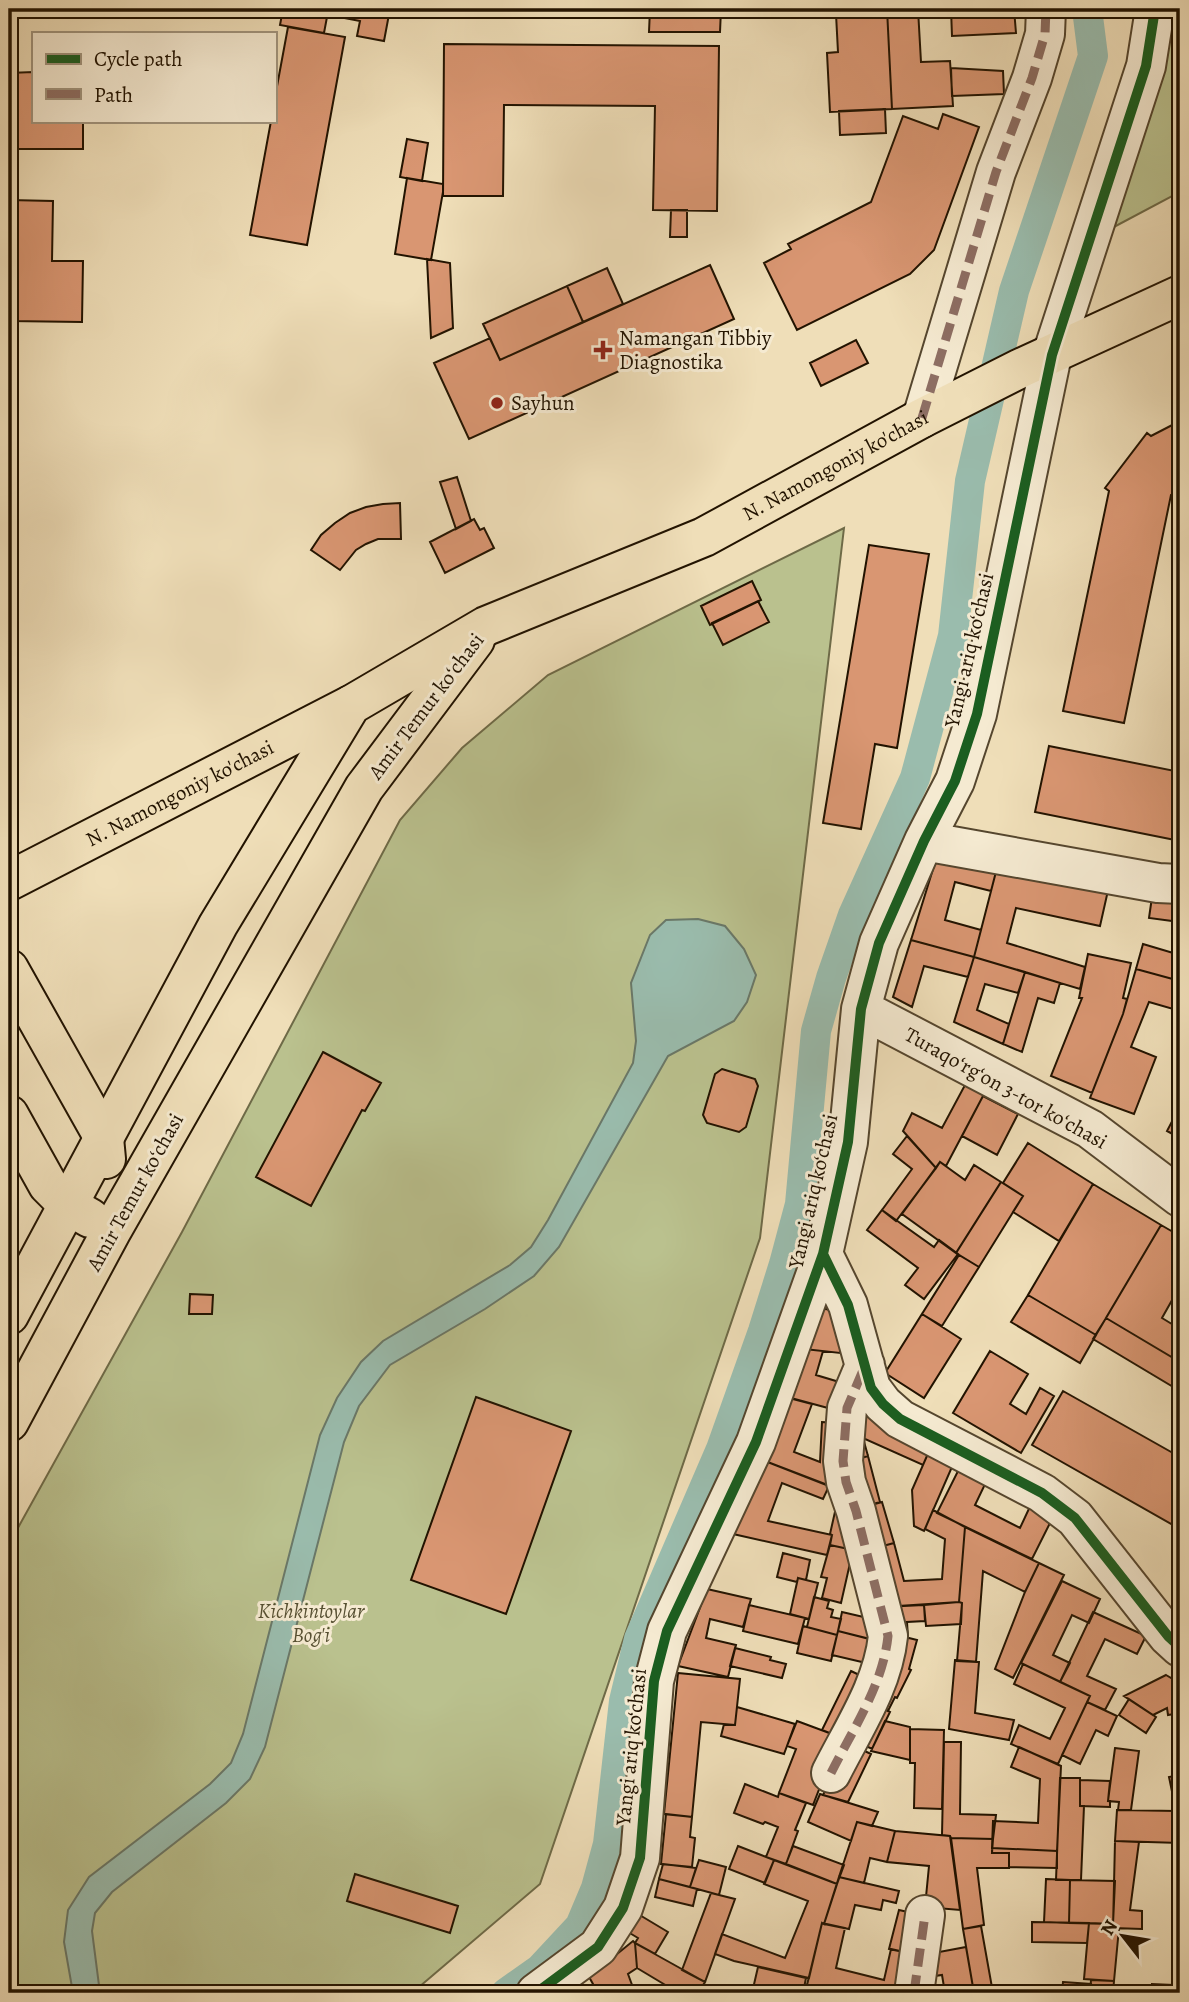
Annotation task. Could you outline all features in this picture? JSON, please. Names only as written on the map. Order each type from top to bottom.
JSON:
[{"type":"main road","name":"N. Namongoniy ko'chasi","points":[[486,626],[704,537],[1036,361],[1180,295]]},
{"type":"main road","name":"Amir Temur koʻchasi","points":[[9,1315],[218,925],[351,705],[486,626]]},
{"type":"main road","name":"Amir Temur koʻchasi","points":[[9,1422],[112,1230],[364,788],[486,626]]},
{"type":"main road","name":"N. Namongoniy ko'chasi","points":[[9,881],[351,705]]},
{"type":"main road","points":[[9,969],[104,1138],[112,1230]]},
{"type":"main road","points":[[9,1115],[48,1185],[69,1206],[112,1230]]},
{"type":"street","points":[[936,412],[996,172],[1032,78],[1045,34],[1046,9]]},
{"type":"street","name":"Yangi ariq ko‘chasi","points":[[537,1993],[598,1947],[623,1908],[640,1858],[654,1681],[667,1631],[756,1442],[822,1254],[848,1142],[861,1010],[879,943],[924,841],[955,781],[978,714],[1036,361],[1146,66],[1155,9]]},
{"type":"street","points":[[924,841],[1158,883],[1180,884]]},
{"type":"street","name":"Turaqoʻrgʻon 3-tor koʻchasi","points":[[861,1010],[1090,1129],[1180,1197]]},
{"type":"street","points":[[822,1254],[848,1305],[871,1388],[883,1404],[900,1419],[1042,1493],[1075,1518],[1168,1636],[1180,1647]]},
{"type":"street","points":[[831,1773],[873,1691],[886,1652],[888,1636],[842,1461],[847,1408],[865,1365]]},
{"type":"street","points":[[914,1993],[925,1915]]},
{"type":"green space","points":[[1164,9],[1180,9],[1180,192],[1112,228]]},
{"type":"green space","name":"Kichkintoylar Bog'i","points":[[844,528],[760,1238],[540,1884],[412,1993],[9,1993],[9,1544],[182,1232],[400,820],[462,748],[548,675]]},
{"type":"shaded area","points":[[698,919],[725,926],[744,949],[756,975],[747,1002],[734,1021],[668,1056],[559,1247],[534,1276],[485,1309],[390,1365],[359,1406],[344,1442],[265,1747],[250,1779],[226,1803],[112,1892],[95,1913],[92,1931],[100,1993],[73,1993],[64,1942],[68,1910],[89,1877],[210,1784],[231,1763],[243,1734],[320,1435],[337,1398],[361,1362],[383,1341],[510,1265],[531,1247],[633,1063],[636,1041],[631,983],[650,935],[666,920]]},
{"type":"building","points":[[283,9],[299,9],[327,17],[324,33],[280,25]]},
{"type":"building","points":[[336,9],[390,9],[384,41],[357,36],[360,21],[334,16]]},
{"type":"building","points":[[650,9],[721,9],[720,32],[649,32]]},
{"type":"building","points":[[840,9],[887,9],[892,109],[830,112],[827,53],[838,52],[836,14],[840,14]]},
{"type":"building","points":[[887,9],[918,9],[921,62],[950,61],[953,106],[892,109]]},
{"type":"building","points":[[951,9],[1014,9],[1016,33],[952,36]]},
{"type":"building","points":[[288,27],[345,37],[307,245],[250,235],[271,122],[276,122],[276,92]]},
{"type":"building","points":[[444,44],[719,46],[717,211],[653,210],[655,106],[504,105],[503,196],[443,196]]},
{"type":"building","points":[[951,68],[1003,71],[1004,94],[952,96]]},
{"type":"building","points":[[32,72],[32,122],[83,122],[83,149],[9,149],[9,73]]},
{"type":"building","points":[[885,109],[886,133],[840,135],[839,111]]},
{"type":"building","points":[[943,114],[979,127],[934,250],[910,274],[797,330],[764,263],[791,249],[788,244],[871,202],[903,116],[938,129]]},
{"type":"building","points":[[407,139],[428,143],[422,181],[400,177]]},
{"type":"building","points":[[407,178],[443,184],[431,260],[395,254]]},
{"type":"building","points":[[9,200],[53,201],[52,261],[83,261],[82,322],[9,321]]},
{"type":"building","points":[[671,210],[687,210],[687,237],[670,237]]},
{"type":"building","points":[[427,259],[450,263],[453,328],[431,338]]},
{"type":"building","points":[[710,265],[734,319],[469,439],[434,363],[490,338],[500,360]]},
{"type":"building","points":[[607,268],[623,304],[583,322],[567,286]]},
{"type":"building","points":[[567,286],[583,322],[500,360],[483,324]]},
{"type":"building","points":[[856,340],[868,363],[821,386],[810,363]]},
{"type":"building","points":[[1180,421],[1180,491],[1171,495],[1124,723],[1063,711],[1109,491],[1105,488],[1147,433],[1151,436]]},
{"type":"building","points":[[457,477],[471,521],[456,529],[440,482]]},
{"type":"building","points":[[400,503],[401,539],[378,539],[366,544],[356,550],[340,570],[311,550],[321,535],[350,513],[366,507]]},
{"type":"building","points":[[474,519],[480,530],[484,528],[494,548],[445,573],[430,542]]},
{"type":"building","points":[[869,545],[929,554],[897,748],[875,744],[861,829],[823,823]]},
{"type":"building","points":[[9,576],[17,578],[9,618]]},
{"type":"building","points":[[752,581],[761,600],[710,625],[701,606]]},
{"type":"building","points":[[758,601],[769,622],[723,645],[712,623]]},
{"type":"building","points":[[1049,746],[1180,772],[1180,841],[1035,812]]},
{"type":"building","points":[[938,853],[998,864],[991,891],[955,882],[945,920],[981,930],[974,957],[911,940]]},
{"type":"building","points":[[998,864],[1109,886],[1100,926],[1016,908],[1007,943],[1085,967],[1080,989],[974,957]]},
{"type":"building","points":[[1153,890],[1180,894],[1180,922],[1149,918]]},
{"type":"building","points":[[911,940],[974,957],[968,977],[924,966],[912,1007],[893,997]]},
{"type":"building","points":[[1143,944],[1180,955],[1180,981],[1136,969]]},
{"type":"building","points":[[1088,954],[1131,963],[1123,998],[1127,999],[1123,1014],[1092,1093],[1051,1076],[1082,998],[1079,998]]},
{"type":"building","points":[[974,957],[1025,972],[1018,993],[985,984],[977,1010],[1009,1024],[1003,1044],[954,1022]]},
{"type":"building","points":[[1136,969],[1180,981],[1180,1011],[1149,1002],[1131,1047],[1156,1057],[1134,1114],[1090,1098],[1123,1014]]},
{"type":"building","points":[[1025,972],[1060,983],[1054,1003],[1038,998],[1022,1052],[1003,1044]]},
{"type":"building","points":[[323,1052],[381,1083],[365,1111],[362,1110],[311,1206],[256,1177]]},
{"type":"building","points":[[722,1069],[755,1079],[758,1086],[746,1127],[739,1132],[707,1123],[703,1115],[715,1074]]},
{"type":"building","points":[[965,1085],[984,1094],[946,1166],[940,1162],[936,1168],[903,1131],[912,1113],[942,1128]]},
{"type":"building","points":[[983,1096],[1018,1114],[997,1155],[962,1136]]},
{"type":"building","points":[[1180,1106],[1180,1138],[1167,1131]]},
{"type":"building","points":[[907,1136],[936,1168],[896,1221],[882,1210],[912,1169],[893,1154]]},
{"type":"building","points":[[1028,1143],[1093,1184],[1059,1241],[1013,1212],[1023,1196],[1003,1183]]},
{"type":"building","points":[[940,1162],[965,1180],[974,1165],[1001,1182],[956,1253],[902,1214]]},
{"type":"building","points":[[1001,1182],[1023,1196],[979,1267],[956,1253]]},
{"type":"building","points":[[1093,1184],[1161,1225],[1096,1335],[1028,1295]]},
{"type":"building","points":[[882,1210],[934,1247],[939,1240],[958,1254],[924,1299],[905,1285],[918,1268],[867,1230]]},
{"type":"building","points":[[1161,1225],[1180,1236],[1180,1286],[1162,1318],[1180,1329],[1180,1362],[1106,1318]]},
{"type":"building","points":[[959,1255],[979,1267],[942,1326],[922,1314]]},
{"type":"building","points":[[190,1294],[213,1295],[212,1314],[189,1314]]},
{"type":"building","points":[[1028,1295],[1096,1335],[1080,1363],[1011,1322]]},
{"type":"building","points":[[815,1308],[844,1311],[840,1353],[804,1349]]},
{"type":"building","points":[[922,1314],[961,1339],[924,1398],[885,1373]]},
{"type":"building","points":[[1106,1318],[1180,1362],[1180,1391],[1093,1339]]},
{"type":"building","points":[[804,1349],[823,1351],[816,1375],[846,1384],[839,1411],[791,1398]]},
{"type":"building","points":[[990,1351],[1028,1374],[1010,1404],[1026,1414],[1040,1388],[1054,1396],[1021,1453],[953,1413]]},
{"type":"building","points":[[1063,1391],[1180,1457],[1180,1529],[1032,1445]]},
{"type":"building","points":[[476,1397],[571,1431],[506,1614],[411,1580]]},
{"type":"building","points":[[789,1398],[812,1404],[794,1452],[820,1462],[822,1422],[840,1423],[838,1489],[765,1461]]},
{"type":"building","points":[[851,1409],[902,1431],[930,1449],[923,1465],[863,1438],[868,1456],[844,1463]]},
{"type":"building","points":[[930,1449],[955,1460],[924,1531],[914,1526],[912,1490]]},
{"type":"building","points":[[868,1456],[880,1502],[857,1509],[844,1463]]},
{"type":"building","points":[[765,1461],[829,1486],[823,1499],[782,1483],[768,1521],[832,1535],[827,1555],[733,1534]]},
{"type":"building","points":[[961,1465],[988,1478],[975,1505],[1020,1528],[1033,1500],[1056,1511],[1032,1559],[937,1513]]},
{"type":"building","points":[[839,1494],[853,1550],[830,1545]]},
{"type":"building","points":[[882,1502],[894,1543],[868,1550],[857,1509]]},
{"type":"building","points":[[933,1510],[965,1527],[959,1602],[883,1607],[868,1550],[894,1543],[904,1581],[942,1579],[945,1539],[925,1529]]},
{"type":"building","points":[[965,1527],[1039,1563],[1025,1592],[983,1571],[976,1662],[957,1661]]},
{"type":"building","points":[[830,1545],[853,1550],[841,1603],[822,1598],[827,1578],[821,1577]]},
{"type":"building","points":[[783,1553],[810,1560],[806,1580],[798,1578],[797,1582],[777,1577]]},
{"type":"building","points":[[1039,1563],[1064,1575],[1013,1678],[995,1669]]},
{"type":"building","points":[[798,1578],[818,1583],[809,1619],[790,1614]]},
{"type":"building","points":[[1062,1581],[1100,1599],[1089,1623],[1072,1615],[1053,1655],[1070,1663],[1060,1682],[1021,1663]]},
{"type":"building","points":[[707,1589],[751,1599],[743,1627],[710,1619],[706,1638],[736,1645],[728,1677],[678,1666]]},
{"type":"building","points":[[814,1597],[829,1601],[827,1608],[833,1610],[831,1617],[841,1619],[837,1635],[807,1627]]},
{"type":"building","points":[[962,1603],[961,1624],[926,1626],[924,1605]]},
{"type":"building","points":[[749,1605],[805,1618],[798,1644],[743,1631]]},
{"type":"building","points":[[924,1605],[925,1621],[907,1622],[908,1638],[891,1634],[883,1607]]},
{"type":"building","points":[[842,1612],[881,1621],[882,1642],[838,1631]]},
{"type":"building","points":[[1093,1612],[1146,1636],[1137,1654],[1105,1639],[1087,1676],[1116,1689],[1105,1710],[1087,1702],[1090,1696],[1060,1682]]},
{"type":"building","points":[[803,1626],[837,1635],[831,1661],[797,1653]]},
{"type":"building","points":[[838,1631],[885,1643],[879,1666],[832,1655]]},
{"type":"building","points":[[893,1634],[917,1640],[909,1669],[911,1670],[888,1711],[870,1702]]},
{"type":"building","points":[[735,1648],[771,1657],[770,1660],[786,1664],[782,1678],[730,1666]]},
{"type":"building","points":[[955,1660],[979,1662],[975,1713],[1014,1720],[1009,1740],[949,1729]]},
{"type":"building","points":[[1023,1664],[1090,1696],[1058,1764],[1011,1744],[1019,1725],[1050,1739],[1065,1708],[1014,1684]]},
{"type":"building","points":[[851,1671],[874,1682],[832,1734],[822,1730]]},
{"type":"building","points":[[678,1673],[740,1679],[735,1725],[701,1722],[692,1817],[664,1814]]},
{"type":"building","points":[[1166,1675],[1176,1681],[1180,1713],[1168,1715],[1167,1708],[1153,1715],[1124,1696]]},
{"type":"building","points":[[1129,1699],[1156,1717],[1146,1733],[1119,1715]]},
{"type":"building","points":[[870,1702],[890,1712],[872,1749],[852,1739]]},
{"type":"building","points":[[1087,1702],[1117,1716],[1108,1736],[1096,1730],[1080,1764],[1062,1755]]},
{"type":"building","points":[[737,1707],[795,1724],[784,1754],[721,1736],[724,1724],[735,1725]]},
{"type":"building","points":[[797,1721],[832,1734],[832,1756],[813,1805],[779,1793],[796,1749],[787,1746]]},
{"type":"building","points":[[885,1721],[910,1727],[910,1760],[871,1751]]},
{"type":"building","points":[[910,1729],[944,1730],[942,1809],[914,1808],[915,1763],[910,1763]]},
{"type":"building","points":[[944,1742],[961,1742],[960,1814],[996,1815],[993,1839],[951,1838],[942,1835]]},
{"type":"building","points":[[848,1743],[871,1754],[848,1802],[823,1795]]},
{"type":"building","points":[[1019,1747],[1061,1766],[1057,1851],[992,1848],[993,1821],[1038,1823],[1040,1779],[1011,1767]]},
{"type":"building","points":[[1115,1748],[1139,1751],[1131,1810],[1118,1810],[1119,1802],[1108,1801]]},
{"type":"building","points":[[1180,1775],[1180,1843],[1115,1841],[1117,1810],[1176,1811],[1169,1777]]},
{"type":"building","points":[[1060,1778],[1080,1778],[1080,1806],[1084,1806],[1081,1880],[1056,1880]]},
{"type":"building","points":[[1080,1780],[1110,1781],[1110,1807],[1080,1806]]},
{"type":"building","points":[[745,1784],[778,1797],[779,1793],[806,1803],[786,1864],[766,1857],[778,1827],[734,1813]]},
{"type":"building","points":[[820,1794],[878,1812],[872,1826],[857,1822],[851,1841],[808,1822]]},
{"type":"building","points":[[666,1814],[692,1817],[690,1837],[695,1838],[692,1867],[661,1864]]},
{"type":"building","points":[[857,1822],[895,1831],[887,1862],[870,1858],[864,1883],[839,1877]]},
{"type":"building","points":[[895,1831],[950,1836],[960,1910],[925,1907],[929,1866],[887,1862]]},
{"type":"building","points":[[951,1838],[993,1839],[992,1853],[1009,1853],[1009,1868],[977,1868],[984,1925],[963,1929]]},
{"type":"building","points":[[1115,1841],[1139,1842],[1130,1910],[1142,1911],[1142,1929],[1113,1928]]},
{"type":"building","points":[[738,1846],[774,1860],[765,1883],[729,1869]]},
{"type":"building","points":[[793,1846],[844,1865],[837,1884],[786,1864]]},
{"type":"building","points":[[992,1848],[1057,1851],[1057,1868],[1009,1867],[1009,1853],[992,1853]]},
{"type":"building","points":[[699,1860],[726,1867],[719,1895],[690,1887]]},
{"type":"building","points":[[774,1860],[837,1884],[824,1924],[822,1923],[809,1978],[715,1954],[722,1934],[785,1958],[808,1901],[764,1884]]},
{"type":"building","points":[[663,1864],[696,1868],[690,1887],[659,1879]]},
{"type":"building","points":[[355,1874],[458,1906],[450,1933],[347,1901]]},
{"type":"building","points":[[839,1877],[899,1891],[896,1903],[883,1900],[881,1910],[855,1905],[849,1929],[824,1924]]},
{"type":"building","points":[[659,1879],[697,1889],[693,1906],[655,1897]]},
{"type":"building","points":[[1046,1879],[1070,1880],[1069,1923],[1044,1922]]},
{"type":"building","points":[[1070,1880],[1115,1881],[1113,1924],[1069,1923]]},
{"type":"building","points":[[711,1893],[735,1899],[705,1982],[682,1970]]},
{"type":"building","points":[[899,1910],[917,1914],[913,1954],[889,1949]]},
{"type":"building","points":[[638,1914],[668,1932],[655,1954],[635,1943],[638,1938],[628,1932]]},
{"type":"building","points":[[1032,1922],[1089,1923],[1087,1943],[1032,1942]]},
{"type":"building","points":[[822,1923],[845,1928],[836,1968],[884,1980],[891,1949],[913,1954],[908,1993],[844,1993],[807,1985]]},
{"type":"building","points":[[1089,1923],[1113,1924],[1113,1928],[1119,1928],[1114,1981],[1084,1979]]},
{"type":"building","points":[[981,1926],[993,1993],[974,1993],[963,1929]]},
{"type":"building","points":[[633,1941],[637,1968],[628,1974],[635,1993],[604,1993],[603,1990],[598,1993],[588,1975]]},
{"type":"building","points":[[635,1943],[705,1982],[698,1993],[662,1993],[667,1986],[637,1968]]},
{"type":"building","points":[[966,1947],[974,1993],[945,1993],[942,1975],[921,1978],[923,1955]]},
{"type":"building","points":[[758,1967],[806,1978],[803,1993],[752,1993]]},
{"type":"building","points":[[1091,1980],[1114,1981],[1113,1993],[1090,1993]]},
{"type":"building","points":[[1174,1981],[1180,1981],[1180,1993],[1152,1993],[1152,1984],[1174,1985]]},
{"type":"building","points":[[1063,1982],[1091,1984],[1090,1993],[1062,1993]]},
{"type":"building","points":[[807,1985],[844,1993],[805,1993]]},
{"type":"waterway","points":[[506,1993],[540,1969],[580,1926],[596,1888],[608,1844],[624,1701],[639,1639],[721,1449],[784,1264],[800,1204],[816,1031],[853,915],[915,778],[953,636],[970,481],[1014,291],[1093,56],[1087,9]]},
{"type":"marked path","points":[[922,418],[996,172],[1032,78],[1045,34],[1046,9]]},
{"type":"marked path","points":[[831,1773],[874,1689],[888,1636],[846,1482],[843,1461],[847,1408],[864,1368]]},
{"type":"marked path","points":[[914,1993],[925,1915]]},
{"type":"cycle path","points":[[536,1993],[598,1947],[623,1908],[640,1858],[654,1681],[667,1631],[756,1442],[823,1254],[848,1142],[861,1009],[879,943],[924,841],[955,781],[977,714],[1052,355],[1146,66],[1155,9]]},
{"type":"cycle path","points":[[823,1254],[848,1305],[871,1388],[883,1404],[900,1419],[1042,1493],[1075,1518],[1168,1636],[1180,1647]]},
{"type":"place","name":"Namangan Tibbiy Diagnostika","points":[[603,350]]},
{"type":"place","name":"Sayhun","points":[[497,403]]}]
